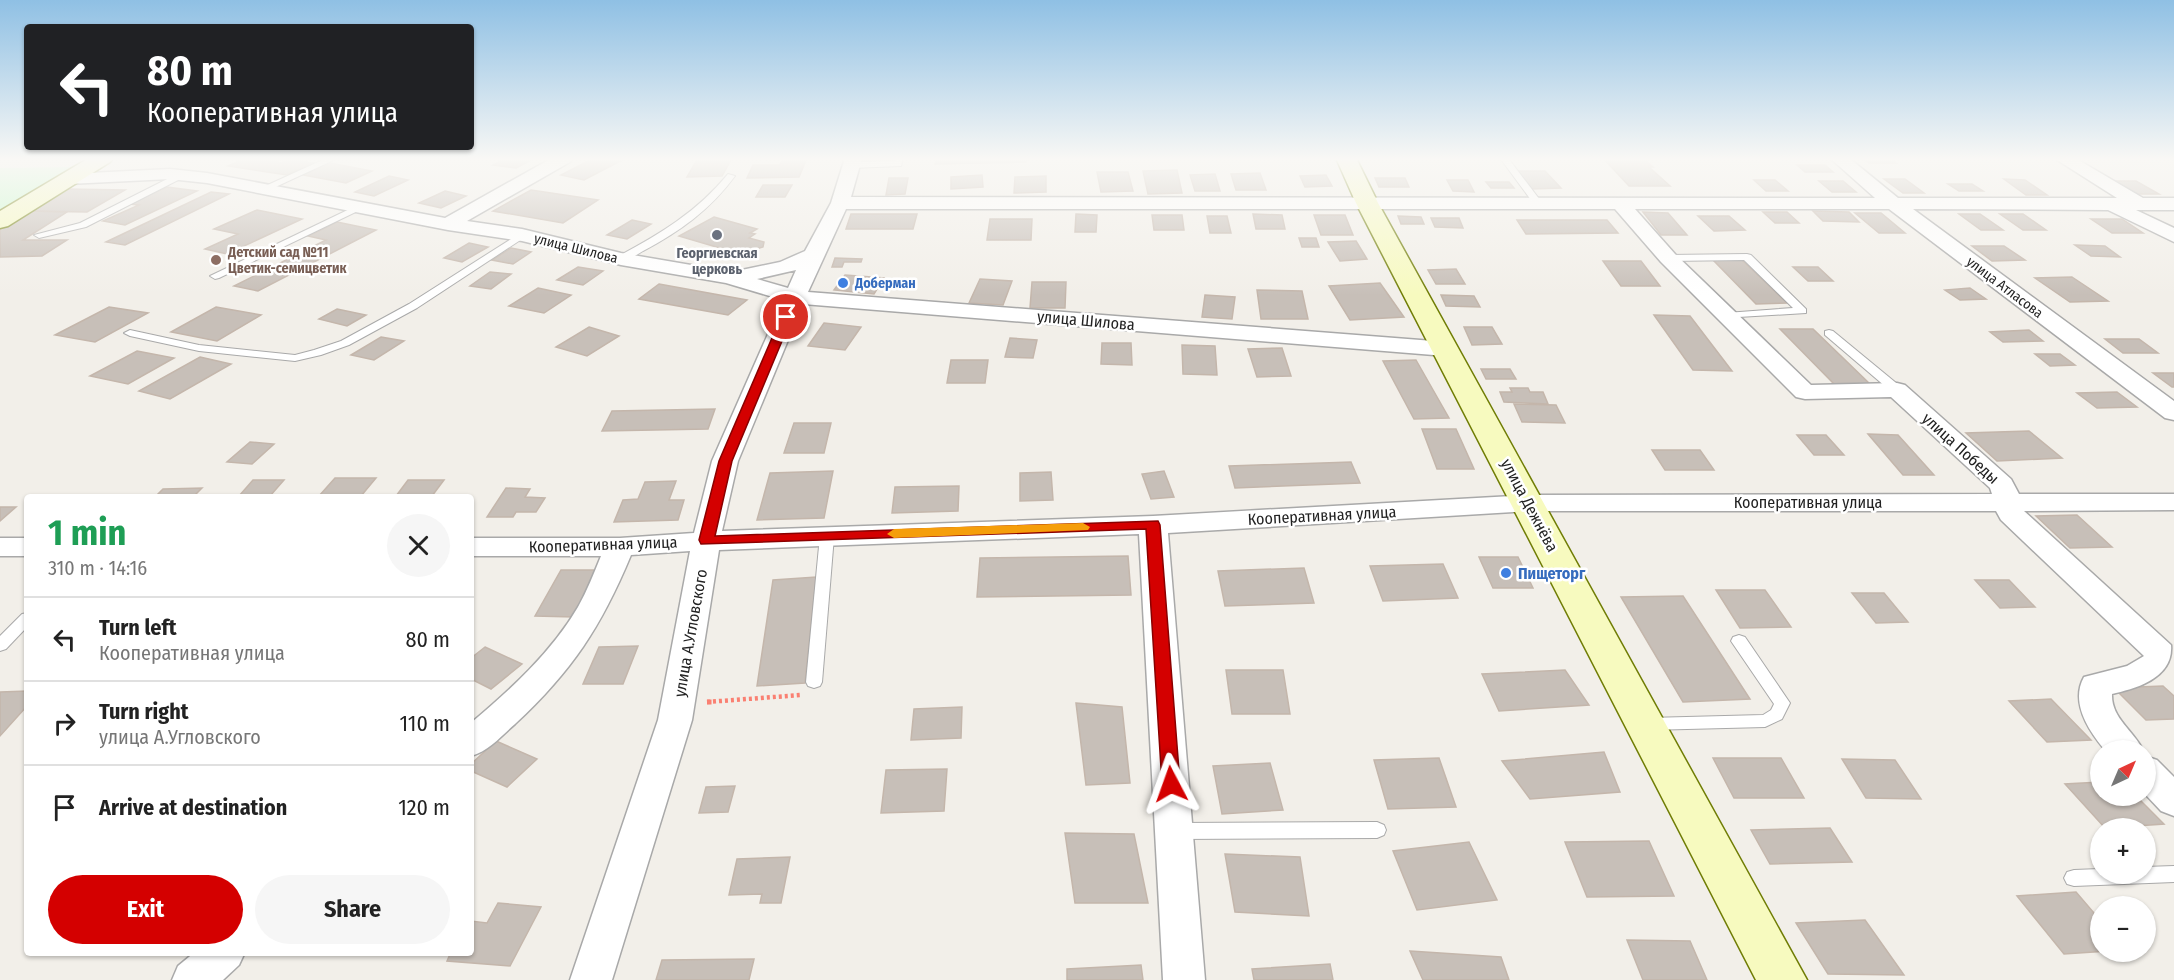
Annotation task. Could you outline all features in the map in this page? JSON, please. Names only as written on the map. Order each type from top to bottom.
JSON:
[{"type":"main road","points":[[0,221],[28,204]]},
{"type":"main road","name":"улица Дежнёва","points":[[1367,204],[1782,980]]},
{"type":"street","name":"улица Шилова","points":[[345,204],[448,224],[522,235],[621,259],[729,277],[795,297],[1446,349]]},
{"type":"street","points":[[448,224],[484,204]]},
{"type":"street","name":"улица А.Угловского","points":[[591,980],[675,720],[706,540],[725,461],[813,255],[840,204]]},
{"type":"street","points":[[1621,204],[1668,258],[1805,392],[1897,390]]},
{"type":"street","name":"улица Атласова","points":[[1893,204],[2174,413]]},
{"type":"street","points":[[2052,204],[2174,204]]},
{"type":"street","points":[[2110,204],[2174,236]]},
{"type":"street","name":"улица Шилова","points":[[729,277],[770,272],[813,255]]},
{"type":"street","name":"улица Победы","points":[[1897,390],[2002,485],[2011,514],[2160,653],[2160,663],[2151,670],[2134,677],[2096,685],[2094,704],[2109,731],[2117,740]]},
{"type":"street","name":"Кооперативная улица","points":[[474,547],[620,547],[706,540],[1153,525],[1529,503],[2008,500],[2174,502]]},
{"type":"street","points":[[1153,525],[1184,980]]},
{"type":"street","points":[[0,547],[24,548]]},
{"type":"street","points":[[474,740],[528,692],[579,631],[620,547]]},
{"type":"street","points":[[2156,782],[2174,801]]},
{"type":"street","points":[[193,980],[220,956]]},
{"type":"lane","points":[[39,235],[83,225],[121,204]]},
{"type":"lane","points":[[621,259],[671,233],[710,204]]},
{"type":"lane","points":[[215,276],[361,207]]},
{"type":"lane","points":[[130,333],[210,349],[295,358],[317,353],[345,343],[413,306],[522,235]]},
{"type":"lane","points":[[1668,258],[1746,257],[1802,311],[1726,316]]},
{"type":"lane","points":[[1829,333],[1897,390]]},
{"type":"lane","points":[[814,682],[827,536]]},
{"type":"lane","points":[[0,645],[24,621]]},
{"type":"lane","points":[[1646,724],[1765,721],[1775,717],[1782,703],[1739,640]]},
{"type":"lane","points":[[1174,831],[1377,830]]},
{"type":"lane","points":[[2074,878],[2174,874]]},
{"type":"path","points":[[678,704],[800,696],[814,682]]},
{"type":"green space","points":[[0,204],[12,204],[0,211]]},
{"type":"building","points":[[41,204],[101,204],[87,212],[28,211]]},
{"type":"building","points":[[129,204],[170,204],[125,225],[103,221],[139,205]]},
{"type":"building","points":[[186,204],[209,204],[125,245],[106,242]]},
{"type":"building","points":[[422,204],[450,204],[441,208]]},
{"type":"building","points":[[506,204],[592,204],[563,223],[493,211]]},
{"type":"building","points":[[257,210],[302,219],[227,254],[205,249],[238,234],[214,229]]},
{"type":"building","points":[[28,211],[67,212],[23,240],[67,240],[42,256],[0,257],[0,227]]},
{"type":"building","points":[[1813,211],[1849,212],[1859,222],[1823,221]]},
{"type":"building","points":[[1643,212],[1668,213],[1687,235],[1661,235]]},
{"type":"building","points":[[1763,212],[1787,212],[1799,223],[1775,223]]},
{"type":"building","points":[[1855,213],[1881,213],[1905,233],[1879,233]]},
{"type":"building","points":[[851,214],[917,214],[913,229],[846,229]]},
{"type":"building","points":[[1076,214],[1097,215],[1096,232],[1075,232]]},
{"type":"building","points":[[1253,214],[1282,215],[1285,229],[1256,229]]},
{"type":"building","points":[[1959,214],[1980,214],[2003,230],[1981,230]]},
{"type":"building","points":[[2000,214],[2023,214],[2046,230],[2023,230]]},
{"type":"building","points":[[1152,215],[1182,215],[1184,230],[1154,230]]},
{"type":"building","points":[[1314,215],[1345,215],[1353,235],[1321,235]]},
{"type":"building","points":[[1207,216],[1227,216],[1231,233],[1210,233]]},
{"type":"building","points":[[1398,216],[1421,217],[1424,224],[1401,224]]},
{"type":"building","points":[[1698,216],[1729,216],[1745,230],[1714,231]]},
{"type":"building","name":"Георгиевская церковь","points":[[714,217],[757,229],[750,233],[755,234],[749,238],[764,242],[763,247],[740,254],[679,236]]},
{"type":"building","points":[[1431,218],[1459,218],[1463,228],[1435,227]]},
{"type":"building","points":[[990,219],[1032,219],[1031,240],[987,240]]},
{"type":"building","points":[[2091,219],[2122,219],[2143,233],[2112,233]]},
{"type":"building","points":[[632,220],[651,224],[627,239],[607,235]]},
{"type":"building","points":[[1517,220],[1607,220],[1618,233],[1526,234]]},
{"type":"building","points":[[337,222],[376,230],[258,291],[234,286],[326,240],[308,236]]},
{"type":"building","points":[[1299,238],[1316,238],[1319,247],[1302,247]]},
{"type":"building","points":[[1356,241],[1367,259],[1340,261],[1328,242]]},
{"type":"building","points":[[469,243],[488,247],[462,262],[444,258]]},
{"type":"building","points":[[2075,245],[2105,246],[2120,257],[2091,256]]},
{"type":"building","points":[[1972,246],[2004,246],[2025,260],[1992,261]]},
{"type":"building","points":[[511,248],[531,252],[513,264],[492,260]]},
{"type":"building","points":[[835,258],[862,259],[861,262],[844,262],[842,267],[832,267]]},
{"type":"building","points":[[1713,260],[1742,260],[1787,303],[1756,304]]},
{"type":"building","points":[[1603,261],[1641,261],[1660,286],[1621,286]]},
{"type":"building","points":[[578,267],[603,271],[583,285],[557,280]]},
{"type":"building","points":[[1793,267],[1818,267],[1833,281],[1808,281]]},
{"type":"building","points":[[1456,269],[1465,284],[1436,284],[1428,270]]},
{"type":"building","points":[[490,272],[511,274],[491,289],[470,286]]},
{"type":"building","points":[[845,275],[884,278],[874,294],[834,290]]},
{"type":"building","points":[[2072,277],[2108,301],[2070,302],[2035,278]]},
{"type":"building","points":[[980,279],[1012,281],[1003,305],[969,303]]},
{"type":"building","points":[[1032,282],[1066,282],[1065,308],[1030,308]]},
{"type":"building","points":[[1380,283],[1404,317],[1350,320],[1329,286]]},
{"type":"building","points":[[659,284],[747,300],[728,315],[639,299]]},
{"type":"building","points":[[538,288],[571,295],[544,313],[509,306]]},
{"type":"building","points":[[1970,288],[1986,299],[1960,300],[1945,290]]},
{"type":"building","points":[[1257,290],[1302,291],[1308,319],[1261,319]]},
{"type":"building","points":[[1205,295],[1235,297],[1232,319],[1202,317]]},
{"type":"building","points":[[1441,295],[1474,296],[1480,307],[1446,306]]},
{"type":"building","points":[[109,307],[148,313],[95,342],[55,335]]},
{"type":"building","points":[[216,307],[261,315],[217,341],[171,332]]},
{"type":"building","points":[[337,309],[366,315],[347,326],[319,319]]},
{"type":"building","points":[[1654,315],[1690,316],[1732,371],[1693,370]]},
{"type":"building","points":[[824,323],[861,327],[845,350],[808,346]]},
{"type":"building","points":[[589,327],[619,336],[587,356],[556,347]]},
{"type":"building","points":[[1464,327],[1492,327],[1502,344],[1472,345]]},
{"type":"building","points":[[1780,329],[1813,329],[1871,385],[1835,385]]},
{"type":"building","points":[[2029,330],[2043,341],[2003,342],[1990,332]]},
{"type":"building","points":[[381,337],[404,341],[374,360],[351,355]]},
{"type":"building","points":[[1010,338],[1037,340],[1033,358],[1005,357]]},
{"type":"building","points":[[2105,339],[2139,339],[2158,353],[2123,353]]},
{"type":"building","points":[[1102,343],[1131,343],[1132,365],[1101,364]]},
{"type":"building","points":[[1182,345],[1215,346],[1217,375],[1183,374]]},
{"type":"building","points":[[1282,348],[1291,376],[1257,377],[1248,349]]},
{"type":"building","points":[[137,351],[174,358],[128,384],[90,376]]},
{"type":"building","points":[[2035,354],[2060,354],[2075,365],[2050,366]]},
{"type":"building","points":[[200,357],[231,364],[170,399],[139,391]]},
{"type":"building","points":[[951,360],[988,360],[985,383],[947,383]]},
{"type":"building","points":[[1416,360],[1449,418],[1414,419],[1383,361]]},
{"type":"building","points":[[1481,369],[1510,369],[1516,379],[1486,379]]},
{"type":"building","points":[[2153,373],[2174,373],[2174,387],[2172,387]]},
{"type":"building","points":[[1510,388],[1528,388],[1530,392],[1543,392],[1548,404],[1504,402],[1500,392],[1512,392]]},
{"type":"building","points":[[2117,392],[2137,407],[2097,408],[2077,393]]},
{"type":"building","points":[[1514,404],[1556,405],[1565,423],[1522,422]]},
{"type":"building","points":[[715,409],[708,429],[602,431],[612,411]]},
{"type":"building","points":[[794,423],[831,423],[824,453],[784,453]]},
{"type":"building","points":[[1422,429],[1456,429],[1474,469],[1437,469]]},
{"type":"building","points":[[2029,431],[2062,458],[1997,461],[1966,433]]},
{"type":"building","points":[[1868,434],[1898,435],[1934,475],[1903,475]]},
{"type":"building","points":[[1797,435],[1826,435],[1844,455],[1814,455]]},
{"type":"building","points":[[250,442],[274,444],[252,464],[227,462]]},
{"type":"building","points":[[1652,450],[1700,450],[1714,470],[1665,470]]},
{"type":"building","points":[[1351,462],[1360,483],[1235,488],[1229,466]]},
{"type":"building","points":[[833,471],[824,518],[757,520],[770,473]]},
{"type":"building","points":[[1164,471],[1174,497],[1151,499],[1142,474]]},
{"type":"building","points":[[1051,472],[1053,500],[1020,501],[1020,473]]},
{"type":"building","points":[[335,478],[376,478],[363,494],[321,494]]},
{"type":"building","points":[[253,480],[284,480],[272,494],[241,494]]},
{"type":"building","points":[[408,480],[444,480],[434,494],[398,494]]},
{"type":"building","points":[[676,481],[669,500],[684,500],[678,520],[614,522],[623,500],[638,499],[645,482]]},
{"type":"building","points":[[959,486],[958,511],[892,513],[895,487]]},
{"type":"building","points":[[202,488],[196,494],[158,494],[163,489]]},
{"type":"building","points":[[506,488],[530,489],[525,497],[545,498],[536,512],[516,512],[513,517],[487,517]]},
{"type":"building","points":[[0,507],[16,507],[0,521]]},
{"type":"building","points":[[2077,515],[2112,547],[2070,548],[2036,516]]},
{"type":"building","points":[[1128,556],[1131,595],[977,597],[980,558]]},
{"type":"building","name":"Пищеторг","points":[[1479,557],[1518,557],[1533,588],[1493,588]]},
{"type":"building","points":[[1443,564],[1458,598],[1383,601],[1370,566]]},
{"type":"building","points":[[1304,568],[1314,603],[1225,606],[1218,571]]},
{"type":"building","points":[[561,570],[599,570],[574,617],[535,616]]},
{"type":"building","points":[[816,577],[805,683],[757,686],[773,580]]},
{"type":"building","points":[[1975,580],[2009,580],[2035,607],[2000,608]]},
{"type":"building","points":[[1716,590],[1765,590],[1791,627],[1740,628]]},
{"type":"building","points":[[1852,593],[1884,593],[1908,622],[1876,623]]},
{"type":"building","points":[[1683,596],[1750,699],[1683,702],[1621,597]]},
{"type":"building","points":[[638,646],[623,684],[583,684],[599,647]]},
{"type":"building","points":[[485,647],[522,664],[491,689],[474,680],[474,656]]},
{"type":"building","points":[[1226,670],[1283,670],[1290,714],[1232,714]]},
{"type":"building","points":[[1565,670],[1589,705],[1499,711],[1482,674]]},
{"type":"building","points":[[2163,686],[2174,696],[2174,719],[2146,720],[2114,688]]},
{"type":"building","points":[[24,691],[24,709],[0,736],[0,692]]},
{"type":"building","points":[[2051,699],[2091,740],[2047,742],[2009,701]]},
{"type":"building","points":[[1076,703],[1122,707],[1130,783],[1086,785]]},
{"type":"building","points":[[962,707],[961,738],[911,740],[914,709]]},
{"type":"building","points":[[496,741],[537,759],[507,787],[474,772],[474,761]]},
{"type":"building","points":[[1604,752],[1620,792],[1530,799],[1502,761]]},
{"type":"building","points":[[1439,758],[1456,807],[1388,809],[1374,760]]},
{"type":"building","points":[[1713,758],[1781,758],[1804,798],[1734,798]]},
{"type":"building","points":[[1842,759],[1895,760],[1921,799],[1866,798]]},
{"type":"building","points":[[1270,763],[1283,810],[1222,814],[1213,766]]},
{"type":"building","points":[[947,769],[944,811],[881,813],[886,770]]},
{"type":"building","points":[[2090,783],[2090,806],[2146,806],[2164,824],[2156,825],[2156,818],[2096,818],[2065,784]]},
{"type":"building","points":[[735,786],[728,812],[699,813],[706,787]]},
{"type":"building","points":[[1830,828],[1852,862],[1770,864],[1751,830]]},
{"type":"building","points":[[1065,833],[1134,834],[1148,903],[1075,903]]},
{"type":"building","points":[[1649,841],[1674,896],[1587,897],[1565,842]]},
{"type":"building","points":[[1469,842],[1497,900],[1417,910],[1393,851]]},
{"type":"building","points":[[1225,854],[1300,857],[1309,916],[1235,912]]},
{"type":"building","points":[[790,857],[781,903],[760,903],[762,894],[729,895],[737,859]]},
{"type":"building","points":[[2076,892],[2090,908],[2090,952],[2064,954],[2017,896]]},
{"type":"building","points":[[498,903],[541,907],[510,966],[447,961],[449,956],[474,956],[474,921],[487,923]]},
{"type":"building","points":[[1865,920],[1904,975],[1828,974],[1796,923]]},
{"type":"building","points":[[1627,940],[1690,941],[1707,980],[1643,980]]},
{"type":"building","points":[[1410,951],[1501,957],[1509,980],[1423,980]]},
{"type":"building","points":[[754,959],[749,980],[656,980],[662,960]]},
{"type":"building","points":[[1330,964],[1333,980],[1254,980],[1252,969]]},
{"type":"building","points":[[1141,965],[1143,980],[1067,980],[1067,969]]},
{"type":"slow traffic","points":[[894,534],[1083,527]]},
{"type":"place","name":"Георгиевская церковь","points":[[717,235]]},
{"type":"place","name":"Детский сад №11 Цветик-семицветик","points":[[216,260]]},
{"type":"place","name":"Доберман","points":[[843,283]]},
{"type":"place","name":"Пищеторг","points":[[1506,573]]},
{"type":"route","points":[[786,317],[725,461],[706,540],[1153,525],[1171,784]]}]
